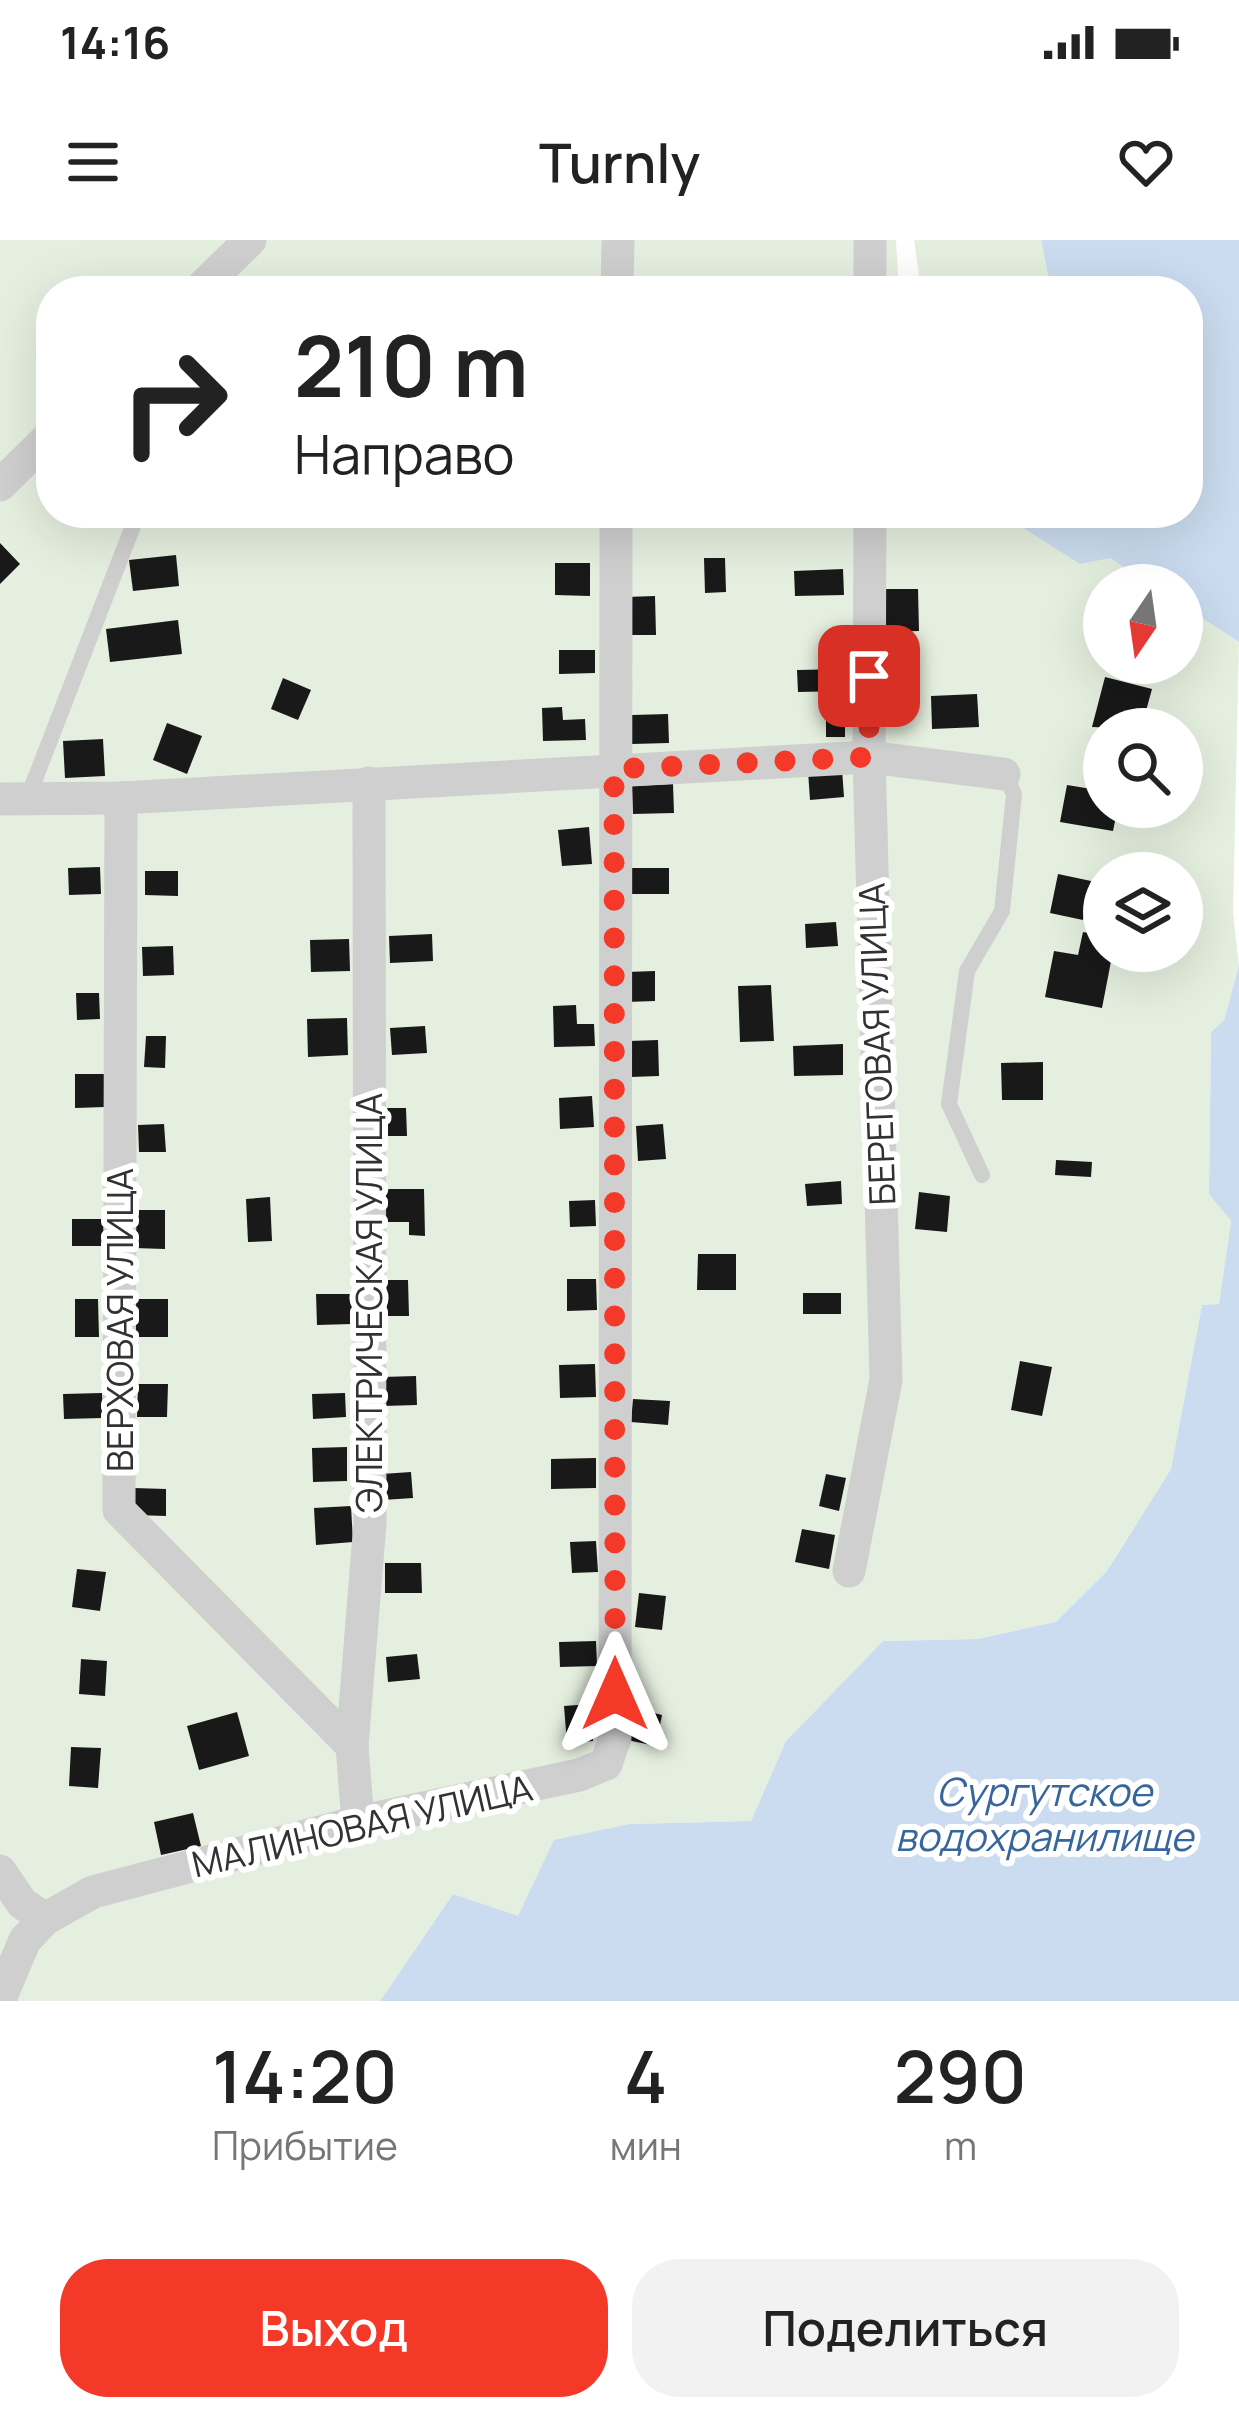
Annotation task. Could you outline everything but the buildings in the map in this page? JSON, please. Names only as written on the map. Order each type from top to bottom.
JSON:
[{"type":"street","points":[[213,276],[250,240]]},
{"type":"street","points":[[617,276],[618,240]]},
{"type":"street","points":[[870,240],[870,276]]},
{"type":"street","points":[[0,484],[36,449]]},
{"type":"street","name":"МАЛИНОВАЯ УЛИЦА","points":[[0,1999],[13,1960],[44,1919],[93,1892],[358,1822],[579,1775],[606,1764],[615,1738],[616,528]]},
{"type":"street","name":"БЕРЕГОВАЯ УЛИЦА","points":[[848,1571],[886,1380],[869,757],[870,528]]},
{"type":"street","points":[[14,798],[121,798],[869,757],[1004,774]]},
{"type":"street","name":"ЭЛЕКТРИЧЕСКАЯ УЛИЦА","points":[[358,1822],[352,1746],[370,1523],[369,783]]},
{"type":"street","name":"ВЕРХОВАЯ УЛИЦА","points":[[121,798],[119,1510],[352,1746]]},
{"type":"street","points":[[0,1871],[22,1903],[44,1919]]},
{"type":"lane","points":[[14,798],[131,528]]},
{"type":"lane","points":[[982,1175],[949,1104],[967,971],[1002,911],[1014,794],[1004,774]]},
{"type":"green space","points":[[0,240],[896,240],[898,276],[36,276],[36,528],[1037,528],[1119,564],[1083,564],[1083,684],[1203,684],[1203,619],[1239,642],[1233,913],[1239,965],[1224,1020],[1211,1032],[1209,1193],[1231,1221],[1219,1304],[1202,1305],[1171,1469],[1107,1571],[1057,1622],[977,1639],[883,1641],[786,1741],[751,1821],[630,1824],[518,1917],[453,1894],[380,2001],[0,2001]]},
{"type":"green space","points":[[914,240],[1041,240],[1048,276],[919,276]]},
{"type":"water","points":[[1041,240],[1239,240],[1239,642],[1203,619],[1203,564],[1119,564],[1110,558],[1080,564],[1024,528],[1203,528],[1203,276],[1048,276]]},
{"type":"water","name":"Сургутское водохранилище","points":[[1239,965],[1239,2001],[380,2001],[453,1894],[518,1916],[554,1840],[630,1824],[751,1821],[786,1741],[883,1641],[977,1639],[1056,1622],[1107,1571],[1171,1469],[1202,1305],[1219,1304],[1231,1221],[1209,1194],[1211,1032],[1224,1020]]},
{"type":"route","points":[[615,1694],[614,769],[869,757],[869,676]]}]
